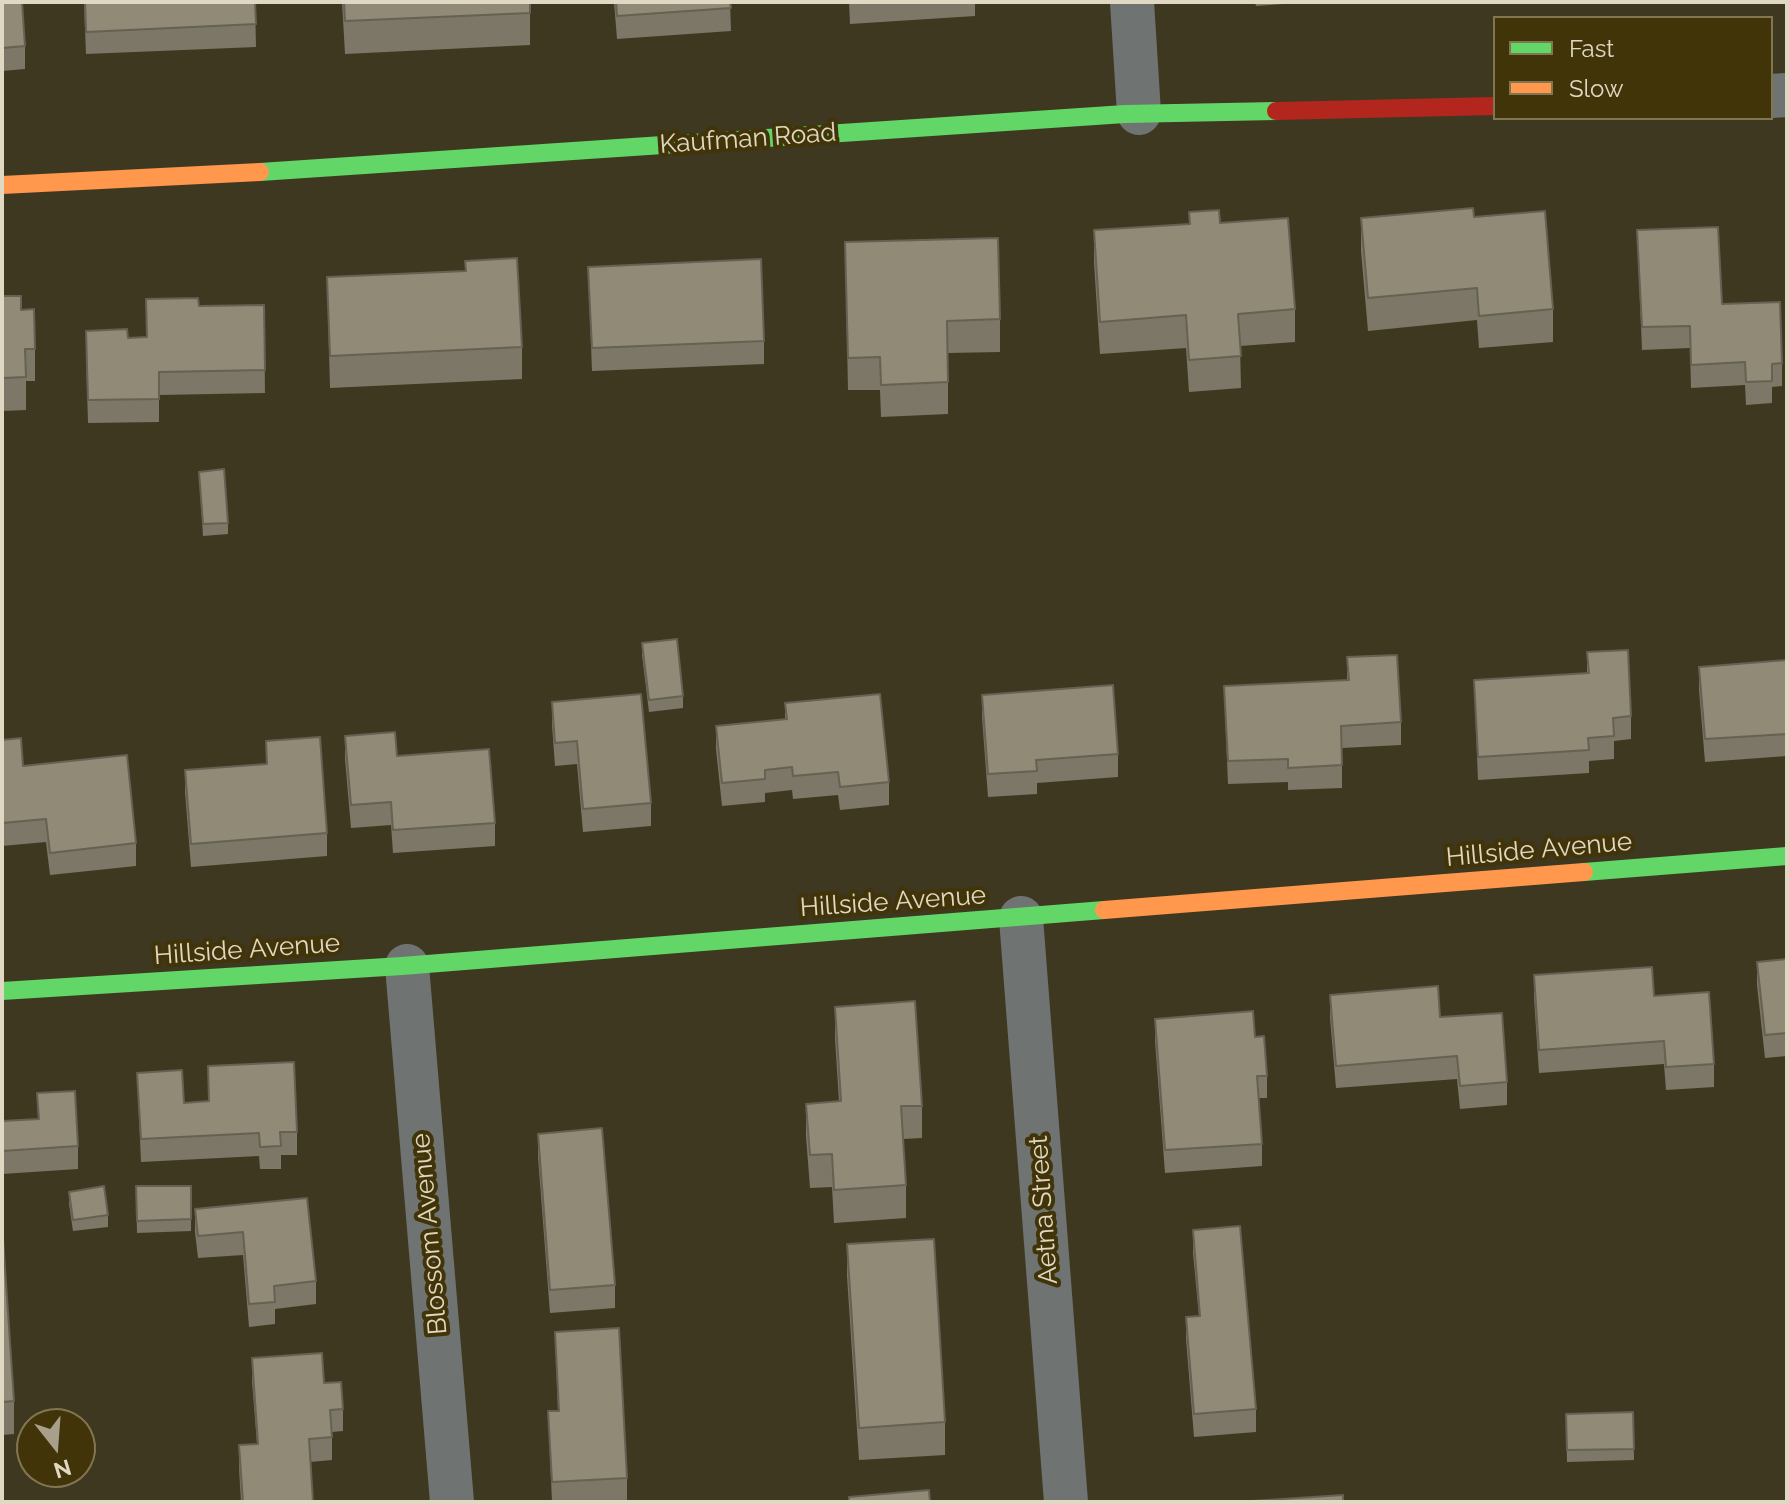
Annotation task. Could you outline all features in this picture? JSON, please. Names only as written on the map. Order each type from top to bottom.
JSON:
[{"type":"street","points":[[1132,2],[1139,113]]},
{"type":"street","name":"Kaufman Road","points":[[2,185],[182,177],[1139,113],[1493,106]]},
{"type":"street","name":"Hillside Avenue","points":[[2,991],[407,966],[1787,856]]},
{"type":"street","name":"Aetna Street","points":[[1021,918],[1066,1502]]},
{"type":"street","name":"Blossom Avenue","points":[[407,966],[452,1502]]},
{"type":"building","points":[[2,2],[22,2],[25,46],[2,48]]},
{"type":"building","points":[[85,2],[255,2],[256,24],[86,32]]},
{"type":"building","points":[[344,2],[530,2],[530,13],[345,21]]},
{"type":"building","points":[[616,2],[730,2],[731,8],[617,16]]},
{"type":"building","points":[[1473,208],[1474,217],[1545,211],[1553,309],[1479,316],[1477,288],[1368,298],[1361,218]]},
{"type":"building","points":[[1219,210],[1220,223],[1288,218],[1295,309],[1238,314],[1241,356],[1189,360],[1186,315],[1100,322],[1094,230],[1190,224],[1189,212]]},
{"type":"building","points":[[1718,227],[1722,304],[1780,302],[1782,363],[1772,364],[1772,381],[1746,382],[1745,362],[1691,365],[1690,326],[1642,327],[1637,230]]},
{"type":"building","points":[[998,238],[1000,319],[947,321],[948,382],[881,385],[880,357],[848,358],[845,242]]},
{"type":"building","points":[[517,258],[522,347],[330,356],[327,277],[466,271],[465,261]]},
{"type":"building","points":[[761,259],[764,341],[592,348],[588,267]]},
{"type":"building","points":[[2,296],[21,296],[21,310],[34,309],[35,349],[25,349],[26,377],[2,378]]},
{"type":"building","points":[[198,298],[199,306],[264,305],[265,370],[159,372],[159,399],[88,400],[86,331],[127,329],[128,338],[147,337],[146,299]]},
{"type":"building","points":[[224,469],[228,523],[203,524],[199,472]]},
{"type":"building","points":[[677,639],[683,696],[649,700],[642,643]]},
{"type":"building","points":[[1628,650],[1631,716],[1613,718],[1614,736],[1588,738],[1589,750],[1478,757],[1474,680],[1589,673],[1587,652]]},
{"type":"building","points":[[1397,655],[1401,722],[1341,726],[1342,765],[1288,768],[1288,759],[1228,761],[1224,686],[1349,680],[1347,657]]},
{"type":"building","points":[[1787,660],[1787,734],[1705,739],[1699,667]]},
{"type":"building","points":[[1113,685],[1118,754],[1036,760],[1037,771],[988,774],[982,695]]},
{"type":"building","points":[[641,694],[651,803],[583,809],[577,741],[555,743],[552,702]]},
{"type":"building","points":[[880,694],[889,782],[840,787],[838,772],[793,776],[792,767],[765,770],[765,779],[722,783],[716,726],[787,719],[785,703]]},
{"type":"building","points":[[395,732],[397,756],[489,749],[495,823],[393,830],[391,802],[351,805],[345,736]]},
{"type":"building","points":[[320,737],[327,833],[191,844],[185,770],[267,764],[266,741]]},
{"type":"building","points":[[21,738],[23,766],[127,755],[136,843],[50,853],[46,819],[2,823],[2,740]]},
{"type":"building","points":[[1787,959],[1787,1033],[1765,1035],[1757,962]]},
{"type":"building","points":[[1652,967],[1654,996],[1709,992],[1714,1064],[1666,1067],[1664,1041],[1539,1050],[1534,975]]},
{"type":"building","points":[[1438,986],[1440,1017],[1502,1013],[1507,1082],[1460,1086],[1457,1056],[1336,1066],[1330,995]]},
{"type":"building","points":[[915,1001],[922,1106],[901,1106],[906,1185],[834,1190],[832,1154],[810,1155],[806,1104],[841,1101],[835,1007]]},
{"type":"building","points":[[1253,1011],[1255,1037],[1264,1036],[1267,1076],[1257,1076],[1262,1144],[1165,1150],[1155,1019]]},
{"type":"building","points":[[294,1062],[297,1132],[280,1132],[281,1146],[260,1147],[259,1133],[141,1139],[137,1073],[182,1070],[184,1103],[209,1101],[208,1066]]},
{"type":"building","points":[[75,1091],[78,1146],[2,1151],[2,1121],[39,1119],[37,1093]]},
{"type":"building","points":[[602,1128],[615,1285],[550,1290],[538,1134]]},
{"type":"building","points":[[104,1186],[108,1215],[73,1220],[69,1192]]},
{"type":"building","points":[[136,1186],[191,1186],[191,1219],[137,1221]]},
{"type":"building","points":[[307,1198],[316,1281],[274,1286],[275,1302],[249,1304],[243,1232],[198,1236],[195,1209]]},
{"type":"building","points":[[2,1224],[14,1401],[2,1402]]},
{"type":"building","points":[[1240,1226],[1256,1409],[1194,1414],[1186,1317],[1200,1316],[1193,1230]]},
{"type":"building","points":[[934,1239],[945,1422],[859,1428],[847,1244]]},
{"type":"building","points":[[619,1328],[627,1478],[552,1482],[548,1411],[559,1411],[555,1332]]},
{"type":"building","points":[[322,1353],[324,1383],[341,1382],[343,1409],[330,1410],[332,1437],[309,1439],[313,1502],[243,1502],[239,1445],[258,1444],[252,1358]]},
{"type":"building","points":[[1633,1412],[1634,1449],[1567,1450],[1566,1414]]},
{"type":"building","points":[[929,1490],[930,1502],[849,1502],[849,1497]]},
{"type":"building","points":[[1343,1495],[1343,1502],[1252,1502],[1252,1501]]},
{"type":"traffic: fast","points":[[260,172],[1125,114],[1276,111]]},
{"type":"traffic: fast","points":[[1584,872],[1787,856]]},
{"type":"traffic: fast","points":[[2,991],[402,966],[1104,910]]},
{"type":"traffic: slow","points":[[2,185],[260,172]]},
{"type":"traffic: slow","points":[[1104,910],[1584,872]]},
{"type":"traffic: jam","points":[[1276,111],[1493,106]]}]
